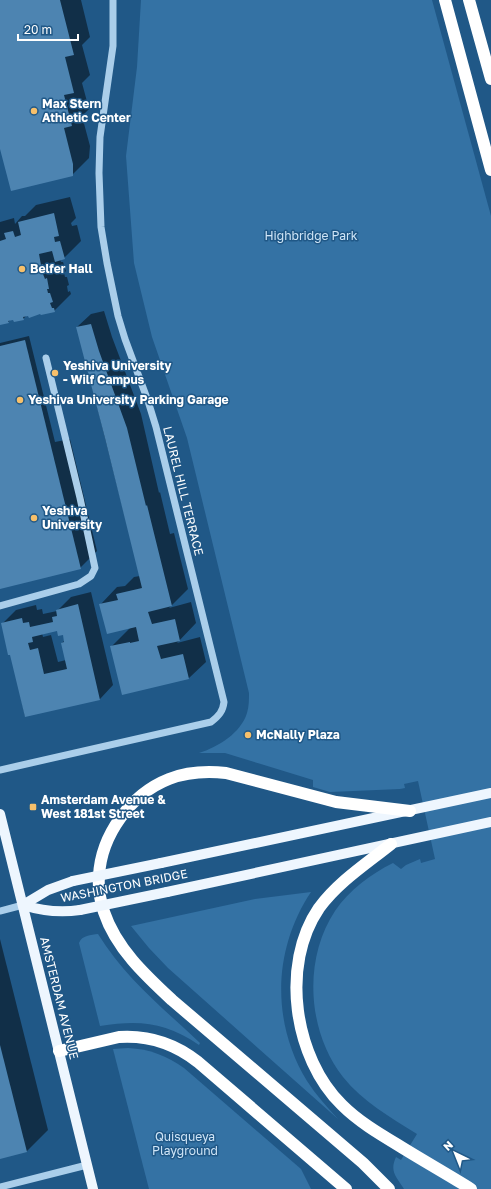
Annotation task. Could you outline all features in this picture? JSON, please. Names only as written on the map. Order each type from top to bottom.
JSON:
[{"type":"highway","points":[[445,0],[491,170]]},
{"type":"highway","points":[[469,0],[491,79]]},
{"type":"highway","points":[[389,1189],[363,1163],[172,1000],[146,975],[122,946],[111,929],[102,902],[99,886],[99,874],[108,841],[118,821],[131,805],[148,790],[158,784],[168,779],[188,774],[203,772],[226,773],[336,802],[410,811]]},
{"type":"highway","points":[[391,844],[339,886],[328,897],[318,910],[309,927],[302,946],[296,991],[299,1016],[306,1047],[314,1066],[325,1085],[349,1112],[372,1129],[471,1189]]},
{"type":"highway","points":[[59,1051],[119,1037],[151,1038],[174,1046],[198,1062],[346,1189]]},
{"type":"main road","name":"WASHINGTON BRIDGE","points":[[23,905],[48,890],[73,881],[491,794]]},
{"type":"main road","name":"AMSTERDAM AVENUE","points":[[0,814],[93,1189]]},
{"type":"main road","name":"WASHINGTON BRIDGE","points":[[23,905],[33,909],[52,912],[80,910],[491,822]]},
{"type":"street","name":"LAUREL HILL TERRACE","points":[[0,770],[211,722],[221,713],[224,702],[156,427],[144,388],[119,321],[103,244],[99,192],[99,162],[102,120],[113,46],[113,0]]},
{"type":"street","points":[[0,606],[79,584],[91,576],[95,568],[80,498],[46,358]]},
{"type":"street","points":[[0,911],[23,905]]},
{"type":"street","points":[[0,1187],[87,1165]]},
{"type":"green space","name":"Highbridge Park","points":[[141,0],[432,0],[491,216],[491,1189],[404,1189],[395,1174],[393,1167],[394,1162],[396,1157],[401,1160],[417,1134],[368,1102],[343,1077],[331,1059],[322,1038],[316,1017],[314,972],[318,951],[325,930],[341,903],[361,883],[393,863],[401,869],[406,865],[420,859],[421,863],[435,859],[418,781],[404,784],[405,788],[400,789],[330,792],[313,787],[313,780],[225,753],[199,753],[221,743],[240,727],[247,713],[249,693],[187,438],[152,337],[134,263],[126,156],[137,67]]},
{"type":"green space","points":[[311,892],[298,914],[289,937],[281,986],[282,1010],[287,1035],[295,1058],[310,1086],[338,1119],[168,968],[131,926],[255,899]]},
{"type":"green space","points":[[98,934],[132,979],[200,1043],[199,1045],[175,1031],[163,1027],[140,1023],[100,1026],[79,943],[84,937]]},
{"type":"green space","name":"Quisqueya Playground","points":[[128,1048],[158,1054],[184,1068],[301,1169],[311,1189],[149,1189],[113,1049]]},
{"type":"building","name":"Max Stern Athletic Center","points":[[0,0],[60,0],[74,55],[65,57],[74,93],[64,95],[72,126],[64,128],[73,164],[73,176],[11,191],[0,149]]},
{"type":"building","name":"Belfer Hall","points":[[54,213],[59,236],[54,237],[55,242],[60,241],[65,259],[55,262],[52,251],[39,254],[41,265],[43,264],[45,274],[43,274],[45,279],[47,278],[49,289],[47,289],[48,293],[50,293],[53,302],[50,303],[55,312],[40,314],[29,318],[28,316],[23,317],[24,320],[14,322],[13,320],[8,321],[9,323],[0,325],[0,241],[6,239],[4,233],[13,231],[15,237],[21,235],[18,222]]},
{"type":"building","points":[[91,324],[99,351],[127,428],[172,606],[148,612],[152,624],[175,619],[180,641],[157,646],[161,659],[183,654],[189,679],[122,695],[110,646],[139,641],[136,627],[107,634],[99,604],[118,600],[116,594],[142,588],[76,327]]},
{"type":"building","name":"Yeshiva University","points":[[25,340],[81,569],[0,589],[0,346]]},
{"type":"building","points":[[78,604],[100,700],[25,717],[1,623],[22,618],[23,623],[29,622],[30,627],[53,622],[52,617],[57,616],[56,610]],"holes":[[[57,631],[58,636],[63,635],[64,642],[61,643],[67,669],[44,674],[38,648],[30,650],[28,643],[33,642],[32,637]]]},
{"type":"building","points":[[0,1045],[27,1152],[0,1159]]},
{"type":"place","name":"Max Stern Athletic Center","points":[[34,111]]},
{"type":"place","name":"Belfer Hall","points":[[22,269]]},
{"type":"place","name":"Yeshiva University - Wilf Campus","points":[[55,373]]},
{"type":"place","name":"Yeshiva University Parking Garage","points":[[20,400]]},
{"type":"place","name":"Yeshiva University","points":[[34,518]]},
{"type":"place","name":"McNally Plaza","points":[[248,735]]},
{"type":"place","name":"Amsterdam Avenue & West 181st Street","points":[[33,807]]}]
